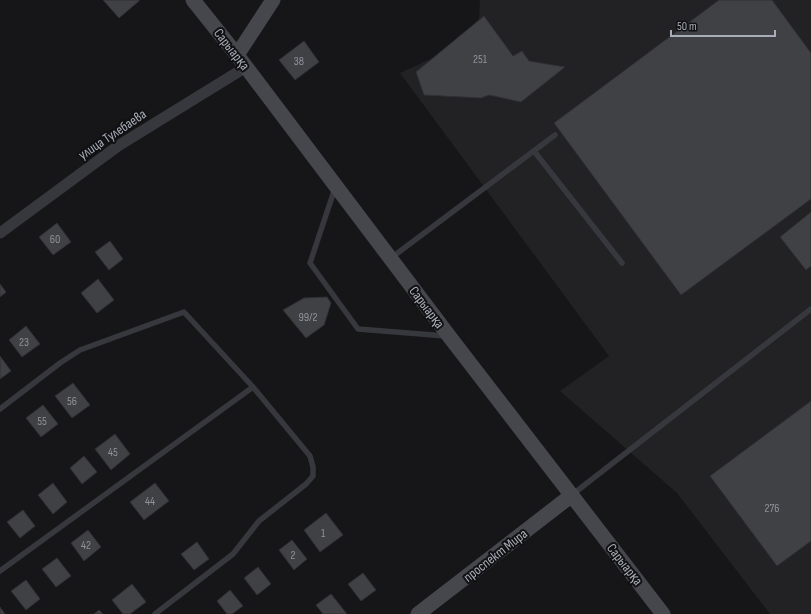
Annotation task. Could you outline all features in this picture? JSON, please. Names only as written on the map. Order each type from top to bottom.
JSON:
[{"type":"main road","name":"Сарыарқа","points":[[193,0],[242,61],[449,336],[663,614]]},
{"type":"main road","points":[[242,61],[273,0]]},
{"type":"main road","name":"проспект Мира","points":[[418,614],[572,495]]},
{"type":"street","name":"улица Тулебаева","points":[[0,233],[118,146],[242,61]]},
{"type":"lane","points":[[391,258],[555,136]]},
{"type":"lane","points":[[534,151],[622,263]]},
{"type":"lane","points":[[336,186],[310,263],[358,329],[449,336]]},
{"type":"lane","points":[[572,495],[811,309]]},
{"type":"lane","points":[[0,409],[60,363],[80,350],[184,312],[253,387],[310,456],[313,467],[312,476],[306,484],[259,521],[233,554],[155,614]]},
{"type":"lane","points":[[0,571],[253,387]]},
{"type":"shaded area","points":[[480,0],[811,0],[811,614],[770,614],[677,493],[560,391],[609,356],[400,73],[478,37]]},
{"type":"building","points":[[103,0],[139,0],[139,1],[119,18]]},
{"type":"building","points":[[719,0],[772,0],[811,53],[811,199],[681,295],[554,123]]},
{"type":"building","points":[[484,16],[513,56],[522,51],[529,61],[565,67],[521,102],[489,95],[481,98],[424,95],[416,72]]},
{"type":"building","points":[[304,41],[319,62],[295,80],[279,60]]},
{"type":"building","points":[[811,212],[811,266],[806,270],[780,237]]},
{"type":"building","points":[[57,223],[71,242],[53,255],[39,237]]},
{"type":"building","points":[[110,241],[123,259],[109,270],[95,252]]},
{"type":"building","points":[[98,279],[114,300],[97,313],[81,293]]},
{"type":"building","points":[[0,284],[6,292],[0,297]]},
{"type":"building","points":[[327,297],[331,303],[324,325],[306,338],[283,310],[304,298]]},
{"type":"building","points":[[26,326],[40,344],[22,357],[9,340]]},
{"type":"building","points":[[0,356],[11,371],[0,379]]},
{"type":"building","points":[[73,383],[90,405],[72,418],[55,396]]},
{"type":"building","points":[[811,401],[811,541],[777,566],[710,476]]},
{"type":"building","points":[[43,405],[58,424],[41,437],[26,418]]},
{"type":"building","points":[[115,434],[130,454],[111,470],[95,449]]},
{"type":"building","points":[[84,456],[97,472],[82,484],[70,468]]},
{"type":"building","points":[[53,483],[67,502],[53,514],[38,495]]},
{"type":"building","points":[[155,483],[169,501],[144,520],[130,502]]},
{"type":"building","points":[[23,510],[35,526],[20,538],[7,522]]},
{"type":"building","points":[[326,513],[343,535],[320,552],[304,530]]},
{"type":"building","points":[[88,530],[101,547],[84,561],[71,543]]},
{"type":"building","points":[[292,540],[307,559],[294,570],[279,550]]},
{"type":"building","points":[[197,542],[209,559],[194,570],[181,554]]},
{"type":"building","points":[[57,558],[71,576],[56,587],[42,569]]},
{"type":"building","points":[[258,567],[271,584],[257,595],[244,578]]},
{"type":"building","points":[[363,573],[376,590],[361,601],[348,584]]},
{"type":"building","points":[[26,580],[40,599],[26,610],[11,591]]},
{"type":"building","points":[[132,584],[146,602],[130,614],[123,614],[112,600]]},
{"type":"building","points":[[230,590],[243,606],[232,614],[227,614],[217,601]]},
{"type":"building","points":[[331,594],[347,614],[323,614],[316,605]]},
{"type":"building","points":[[0,607],[5,614],[0,614]]},
{"type":"building","points":[[99,610],[103,614],[94,614]]}]
